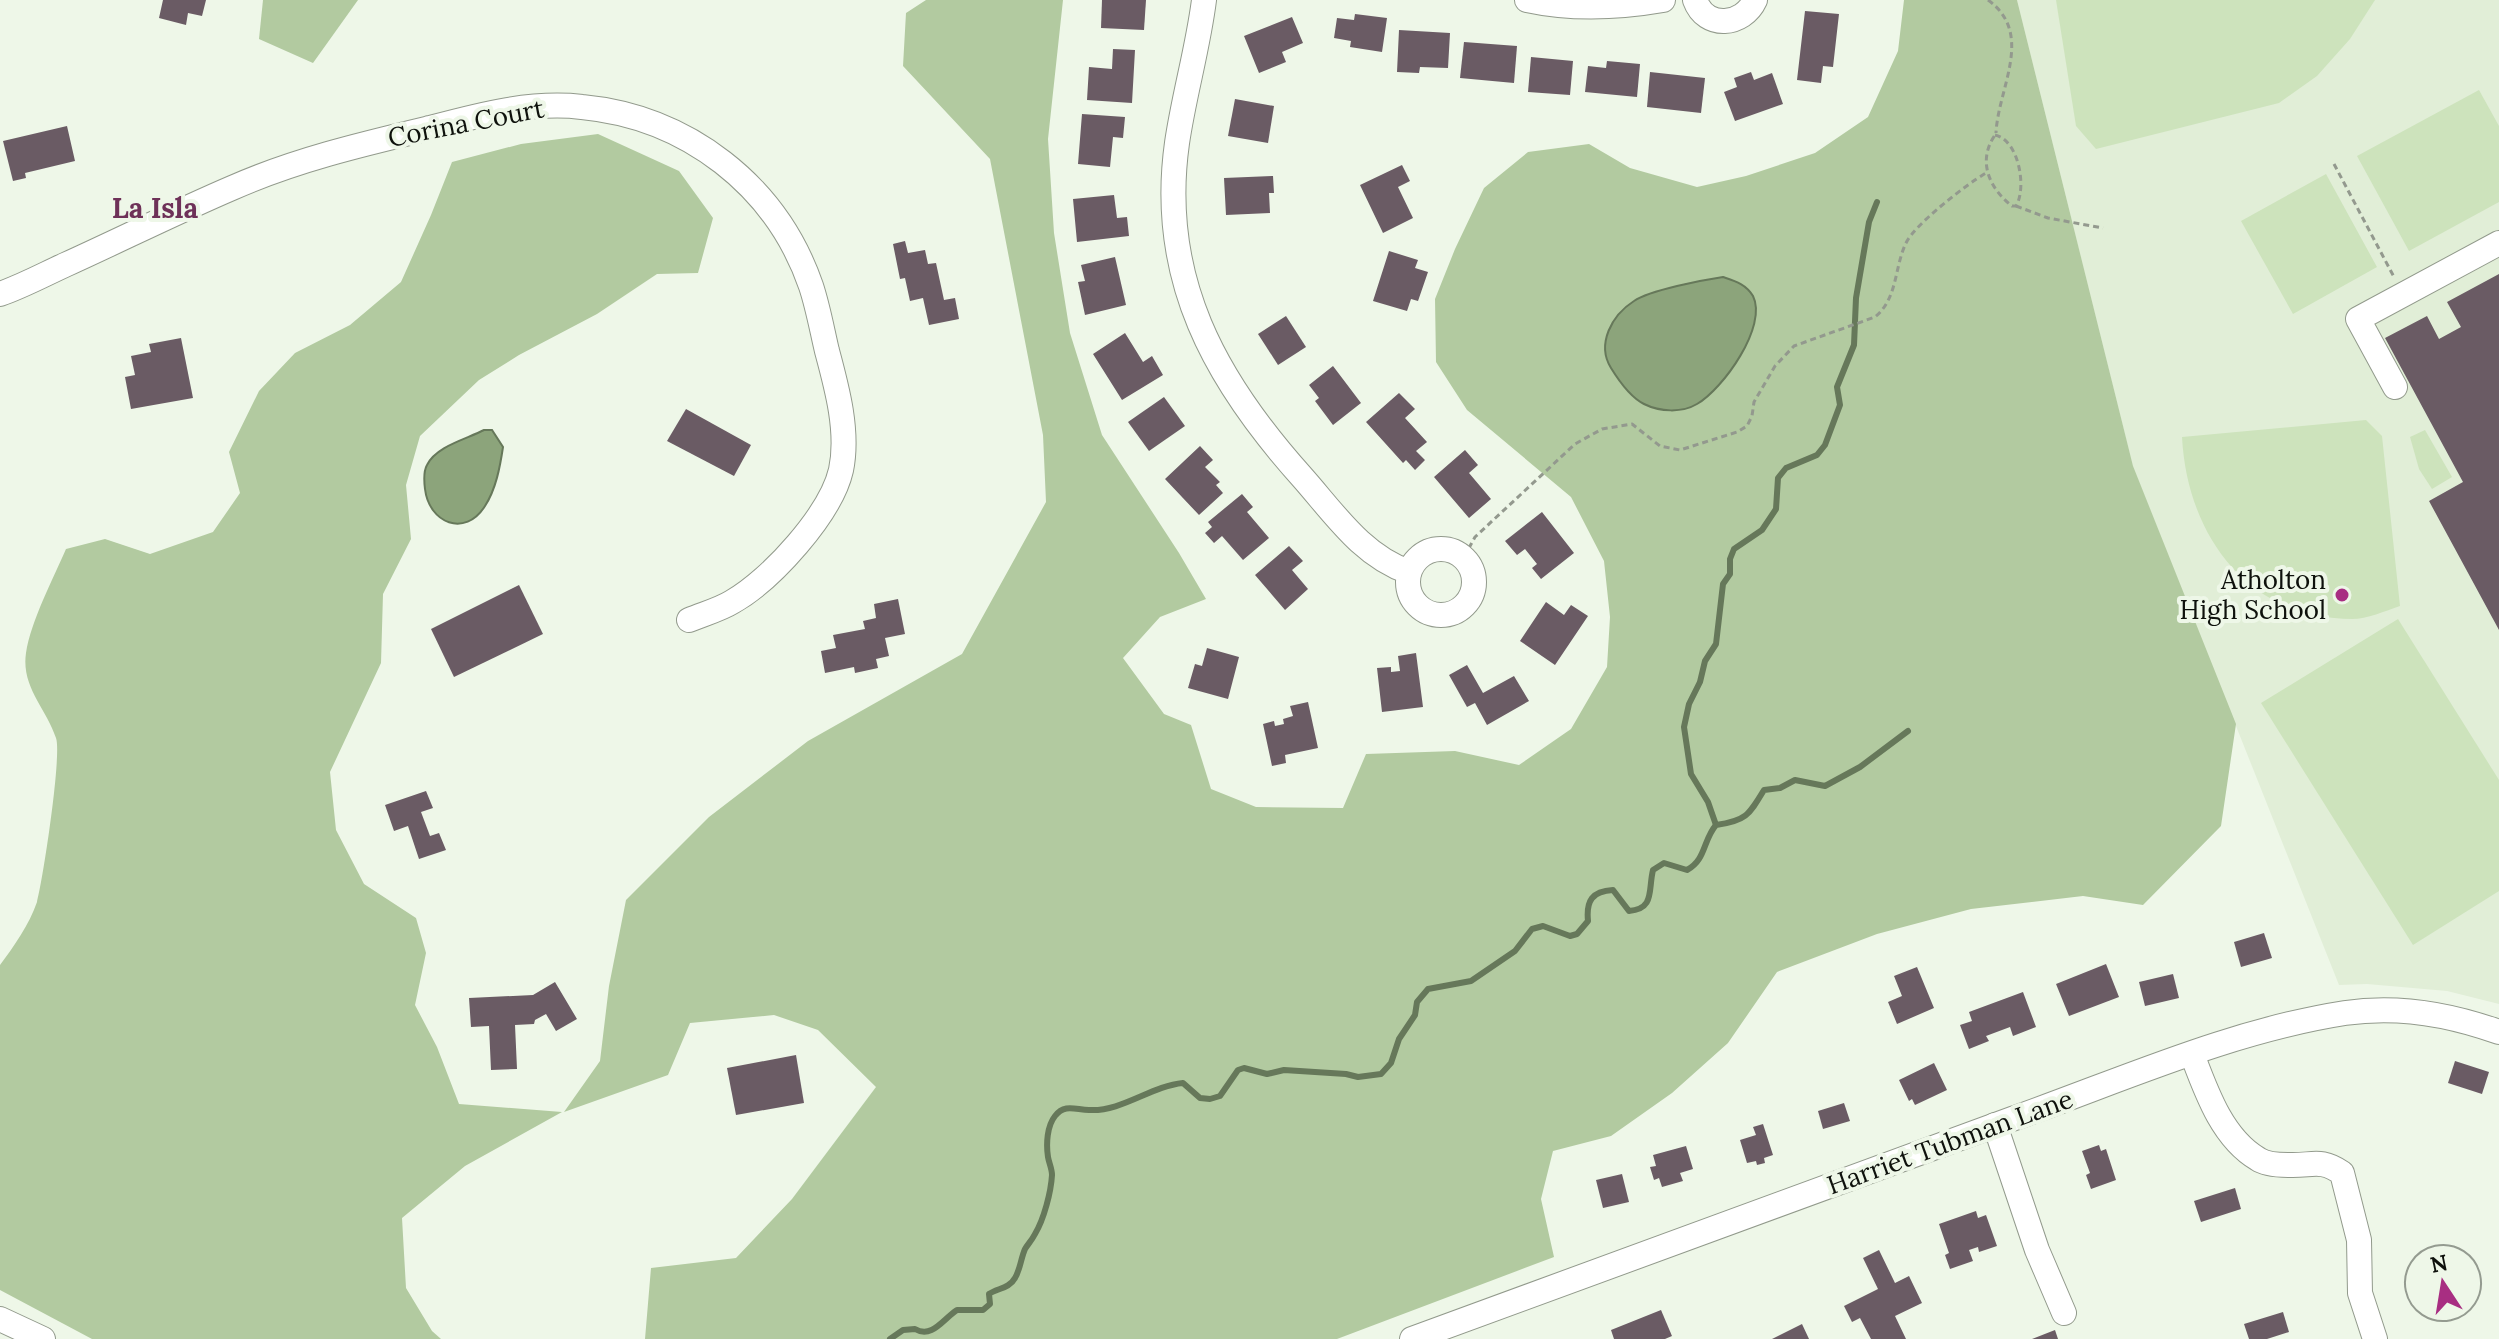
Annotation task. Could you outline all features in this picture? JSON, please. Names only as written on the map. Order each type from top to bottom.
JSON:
[{"type":"street","points":[[1204,0],[1177,144],[1174,184],[1178,249],[1204,335],[1236,395],[1273,444],[1368,552],[1388,565],[1409,572]]},
{"type":"street","points":[[1527,0],[1567,8],[1663,0]]},
{"type":"street","points":[[1695,0],[1705,15],[1725,22],[1738,19],[1748,12],[1755,0]]},
{"type":"street","name":"Corina Court","points":[[0,294],[282,168],[462,120],[520,109],[579,106],[643,118],[672,129],[725,163],[750,186],[768,206],[797,254],[811,287],[834,377],[843,448],[841,469],[825,509],[793,548],[756,585],[732,602],[689,620]]},
{"type":"street","points":[[2395,387],[2358,319],[2499,243]]},
{"type":"street","points":[[1442,548],[1464,557],[1474,575],[1474,589],[1463,607],[1451,614],[1438,615],[1422,610],[1414,603],[1409,592],[1409,572],[1419,556],[1428,550],[1442,548]]},
{"type":"street","name":"Harriet Tubman Lane","points":[[1412,1339],[1995,1125],[2270,1028],[2348,1013],[2388,1010],[2424,1012],[2468,1021],[2499,1032]]},
{"type":"street","points":[[2192,1054],[2205,1091],[2233,1138],[2260,1161],[2288,1165],[2328,1163],[2342,1173],[2359,1240],[2360,1293],[2375,1339]]},
{"type":"street","points":[[1995,1125],[2037,1250],[2064,1313]]},
{"type":"street","points":[[0,1319],[43,1339]]},
{"type":"path","points":[[1988,0],[1998,7],[2009,26],[2013,44],[2012,63],[1996,119],[1995,135],[1990,144],[1986,173],[1995,190],[2012,206],[2048,218],[2103,228]]},
{"type":"path","points":[[1995,135],[2009,141],[2014,153],[2021,188],[2016,206]]},
{"type":"path","points":[[2334,164],[2398,284]]},
{"type":"path","points":[[1464,557],[1475,537],[1590,433],[1632,424],[1660,446],[1680,450],[1747,426],[1754,402],[1775,366],[1794,346],[1875,317],[1884,310],[1891,298],[1901,255],[1915,230],[1986,173]]},
{"type":"shaded area","points":[[263,0],[358,0],[313,63],[259,39]]},
{"type":"shaded area","points":[[926,0],[1063,0],[1048,139],[1054,233],[1070,333],[1102,435],[1206,599],[1160,617],[1123,658],[1164,714],[1191,725],[1211,789],[1256,807],[1343,808],[1366,754],[1455,751],[1519,765],[1571,729],[1607,667],[1610,617],[1604,561],[1571,497],[1467,410],[1436,362],[1435,299],[1484,188],[1528,152],[1589,144],[1630,168],[1697,187],[1746,176],[1815,153],[1868,117],[1898,51],[1904,0],[2017,0],[2133,466],[2236,724],[2221,826],[2143,905],[2083,896],[1971,909],[1877,934],[1777,972],[1728,1043],[1672,1093],[1611,1136],[1553,1151],[1541,1199],[1554,1257],[1337,1339],[645,1339],[651,1268],[736,1258],[792,1199],[876,1087],[818,1030],[774,1015],[690,1023],[668,1075],[564,1112],[600,1061],[609,986],[626,900],[709,817],[808,741],[962,654],[1046,502],[1043,435],[990,159],[903,66],[906,13]]},
{"type":"shaded area","name":"Atholton High School","points":[[2017,0],[2499,0],[2499,1004],[2447,991],[2367,984],[2339,985],[2133,467]]},
{"type":"shaded area","points":[[2056,0],[2375,0],[2350,39],[2317,76],[2279,103],[2096,149],[2076,126]]},
{"type":"shaded area","points":[[2479,90],[2499,126],[2499,202],[2409,251],[2357,156]]},
{"type":"shaded area","points":[[598,134],[679,171],[713,218],[698,273],[657,274],[597,314],[479,380],[420,436],[406,485],[411,539],[383,594],[381,663],[330,772],[336,830],[364,884],[416,918],[426,953],[415,1005],[437,1047],[459,1104],[562,1112],[465,1166],[402,1218],[406,1288],[432,1331],[441,1339],[92,1339],[0,1290],[0,965],[16,943],[37,902],[56,768],[56,738],[31,687],[25,665],[29,641],[43,600],[66,549],[105,539],[150,554],[213,532],[240,493],[229,452],[259,391],[295,353],[350,325],[401,282],[452,162],[521,144]]},
{"type":"shaded area","points":[[2326,174],[2377,267],[2293,314],[2241,221]]},
{"type":"shaded area","points":[[1723,277],[1747,289],[1753,296],[1756,309],[1749,339],[1730,371],[1719,385],[1691,407],[1664,410],[1639,401],[1621,383],[1607,359],[1606,340],[1613,322],[1626,307],[1642,297]]},
{"type":"shaded area","points":[[2366,420],[2382,436],[2400,606],[2352,619],[2315,615],[2282,604],[2253,587],[2230,564],[2210,537],[2186,473],[2182,437]]},
{"type":"shaded area","points":[[484,430],[492,430],[503,447],[492,492],[477,516],[468,522],[449,522],[440,518],[428,501],[424,483],[426,468],[437,453]]},
{"type":"shaded area","points":[[2425,430],[2452,477],[2432,489],[2419,469],[2410,437]]},
{"type":"shaded area","points":[[2398,619],[2499,780],[2499,891],[2413,945],[2261,703]]},
{"type":"building","points":[[163,0],[206,0],[202,16],[188,13],[186,25],[159,18]]},
{"type":"building","points":[[1102,0],[1146,0],[1144,30],[1101,28]]},
{"type":"building","points":[[1805,11],[1839,14],[1833,67],[1823,66],[1821,83],[1797,80]]},
{"type":"building","points":[[1355,14],[1387,18],[1382,52],[1350,47],[1351,41],[1334,38],[1337,18],[1354,20]]},
{"type":"building","points":[[1292,17],[1303,43],[1282,52],[1286,62],[1259,73],[1244,36]]},
{"type":"building","points":[[1399,30],[1450,33],[1448,68],[1420,67],[1419,73],[1397,72]]},
{"type":"building","points":[[1464,42],[1517,46],[1514,83],[1460,78]]},
{"type":"building","points":[[1113,49],[1135,50],[1132,103],[1087,100],[1089,67],[1112,69]]},
{"type":"building","points":[[1531,57],[1573,61],[1570,95],[1528,92]]},
{"type":"building","points":[[1607,61],[1640,64],[1637,97],[1585,92],[1588,66],[1606,68]]},
{"type":"building","points":[[1650,72],[1705,78],[1701,113],[1647,107]]},
{"type":"building","points":[[1751,72],[1754,80],[1772,73],[1783,104],[1735,121],[1724,92],[1737,87],[1734,78]]},
{"type":"building","points":[[1235,99],[1274,106],[1268,143],[1228,136]]},
{"type":"building","points":[[1082,114],[1125,117],[1123,138],[1113,137],[1110,167],[1078,164]]},
{"type":"building","points":[[67,126],[75,161],[25,173],[26,178],[13,181],[3,141]]},
{"type":"building","points":[[1402,165],[1410,181],[1398,187],[1413,218],[1383,233],[1360,185]]},
{"type":"building","points":[[1273,176],[1274,193],[1269,193],[1270,213],[1226,215],[1224,178]]},
{"type":"building","points":[[1114,195],[1117,218],[1127,217],[1129,236],[1077,242],[1073,199]]},
{"type":"building","points":[[905,241],[908,253],[925,250],[928,264],[936,263],[944,300],[955,298],[959,319],[929,325],[923,298],[910,301],[905,278],[900,279],[893,244]]},
{"type":"building","points":[[1389,251],[1418,260],[1415,268],[1428,272],[1418,301],[1411,299],[1407,311],[1373,301]]},
{"type":"building","points":[[1115,257],[1126,305],[1085,315],[1078,282],[1085,281],[1081,265]]},
{"type":"building","points":[[2499,274],[2499,630],[2429,501],[2463,482],[2385,338],[2427,316],[2439,339],[2461,327],[2447,302]]},
{"type":"building","points":[[1286,316],[1306,347],[1278,365],[1258,334]]},
{"type":"building","points":[[1125,333],[1143,362],[1152,356],[1163,375],[1122,400],[1093,354]]},
{"type":"building","points":[[181,338],[193,398],[131,409],[125,377],[135,375],[131,356],[151,352],[149,344]]},
{"type":"building","points":[[1333,366],[1361,403],[1333,425],[1315,401],[1319,398],[1309,385]]},
{"type":"building","points":[[1399,393],[1415,409],[1405,418],[1427,442],[1416,451],[1425,460],[1415,470],[1406,460],[1403,463],[1366,422]]},
{"type":"building","points":[[1164,397],[1185,426],[1149,451],[1128,422]]},
{"type":"building","points":[[686,409],[751,445],[734,476],[667,441]]},
{"type":"building","points":[[1200,446],[1213,460],[1205,467],[1220,482],[1216,485],[1223,493],[1199,515],[1165,479]]},
{"type":"building","points":[[1465,450],[1478,465],[1469,473],[1491,499],[1469,518],[1434,477]]},
{"type":"building","points":[[1242,494],[1253,507],[1247,512],[1269,538],[1243,560],[1222,536],[1214,543],[1205,533],[1212,527],[1208,522]]},
{"type":"building","points":[[1542,512],[1574,553],[1541,579],[1532,568],[1537,564],[1525,549],[1517,555],[1505,541]]},
{"type":"building","points":[[1289,546],[1303,561],[1292,570],[1308,589],[1285,610],[1255,575]]},
{"type":"building","points":[[519,585],[543,634],[454,677],[431,629]]},
{"type":"building","points":[[898,599],[905,634],[885,638],[889,656],[876,659],[878,668],[855,673],[854,667],[825,673],[821,651],[836,648],[833,635],[865,629],[863,621],[876,618],[874,604]]},
{"type":"building","points":[[1546,602],[1564,615],[1571,605],[1588,616],[1555,665],[1520,641]]},
{"type":"building","points":[[1207,648],[1239,657],[1228,699],[1188,688],[1195,664],[1202,666]]},
{"type":"building","points":[[1416,653],[1423,707],[1382,712],[1377,668],[1391,667],[1391,672],[1400,671],[1398,656]]},
{"type":"building","points":[[1467,665],[1483,693],[1514,676],[1529,701],[1487,725],[1475,703],[1467,707],[1449,675]]},
{"type":"building","points":[[1308,702],[1318,748],[1285,755],[1286,763],[1272,766],[1263,724],[1274,721],[1275,726],[1284,724],[1283,719],[1293,716],[1290,706]]},
{"type":"building","points":[[426,791],[433,808],[421,812],[430,836],[439,833],[446,850],[419,859],[408,826],[394,831],[385,805]]},
{"type":"building","points":[[2264,933],[2272,958],[2241,967],[2234,942]]},
{"type":"building","points":[[2106,964],[2119,997],[2069,1016],[2056,984]]},
{"type":"building","points":[[1917,967],[1934,1008],[1897,1024],[1888,1002],[1902,996],[1894,976]]},
{"type":"building","points":[[2173,974],[2179,998],[2145,1006],[2139,982]]},
{"type":"building","points":[[555,982],[577,1019],[556,1031],[546,1014],[535,1020],[534,1024],[515,1025],[517,1069],[491,1070],[489,1026],[471,1027],[469,998],[533,995]]},
{"type":"building","points":[[2023,992],[2036,1027],[2013,1036],[2010,1027],[1986,1036],[1989,1041],[1969,1049],[1960,1025],[1972,1021],[1969,1012]]},
{"type":"building","points":[[796,1055],[804,1103],[736,1115],[727,1068]]},
{"type":"building","points":[[2455,1061],[2489,1072],[2482,1094],[2448,1083]]},
{"type":"building","points":[[1934,1063],[1947,1090],[1915,1105],[1912,1099],[1909,1101],[1899,1080]]},
{"type":"building","points":[[1844,1103],[1850,1121],[1823,1129],[1818,1111]]},
{"type":"building","points":[[1763,1124],[1773,1155],[1764,1158],[1765,1163],[1747,1163],[1740,1140],[1756,1135],[1753,1127]]},
{"type":"building","points":[[2099,1145],[2101,1151],[2106,1149],[2116,1180],[2091,1189],[2086,1175],[2090,1173],[2082,1151]]},
{"type":"building","points":[[1686,1146],[1693,1169],[1680,1173],[1683,1181],[1662,1187],[1659,1178],[1654,1180],[1650,1167],[1656,1166],[1653,1155]]},
{"type":"building","points":[[1622,1174],[1629,1202],[1603,1208],[1596,1180]]},
{"type":"building","points":[[2235,1188],[2241,1209],[2201,1222],[2194,1201]]},
{"type":"building","points":[[1976,1211],[1978,1218],[1986,1215],[1997,1246],[1979,1252],[1978,1247],[1969,1250],[1973,1261],[1950,1269],[1945,1255],[1949,1253],[1939,1224]]},
{"type":"building","points":[[1879,1250],[1895,1283],[1909,1276],[1922,1303],[1895,1316],[1906,1339],[1871,1339],[1860,1318],[1852,1322],[1844,1306],[1878,1289],[1863,1258]]},
{"type":"building","points":[[1661,1310],[1672,1336],[1665,1339],[1614,1339],[1611,1330]]},
{"type":"building","points":[[2283,1312],[2289,1332],[2267,1339],[2249,1339],[2244,1324]]},
{"type":"building","points":[[1802,1324],[1809,1339],[1772,1339]]},
{"type":"building","points":[[2055,1330],[2058,1339],[2032,1339]]},
{"type":"waterway","points":[[1716,825],[1708,802],[1691,774],[1684,727],[1689,704],[1700,682],[1705,661],[1716,644],[1723,584],[1730,574],[1734,549],[1762,530],[1776,509],[1778,478],[1786,468],[1817,455],[1825,445],[1840,405],[1837,387],[1854,345],[1856,298],[1869,222],[1877,202]]},
{"type":"waterway","points":[[890,1339],[903,1330],[932,1330],[957,1310],[983,1310],[990,1304],[989,1294],[1012,1282],[1046,1205],[1052,1175],[1047,1152],[1048,1135],[1052,1120],[1059,1112],[1071,1108],[1101,1110],[1183,1083],[1200,1098],[1210,1099],[1220,1096],[1238,1070],[1244,1068],[1267,1074],[1284,1070],[1358,1077],[1381,1074],[1391,1063],[1399,1039],[1415,1015],[1417,1002],[1428,989],[1471,981],[1515,951],[1532,929],[1543,926],[1570,936],[1577,934],[1588,921],[1589,903],[1600,892],[1613,890],[1629,911],[1643,907],[1649,897],[1653,870],[1664,863],[1687,870],[1693,866],[1716,825],[1746,815],[1764,790],[1780,788],[1795,780],[1825,786],[1860,767],[1908,731]]},
{"type":"place","name":"Atholton High School","points":[[2342,595]]},
{"type":"district","name":"La Isla","points":[[155,208]]}]
